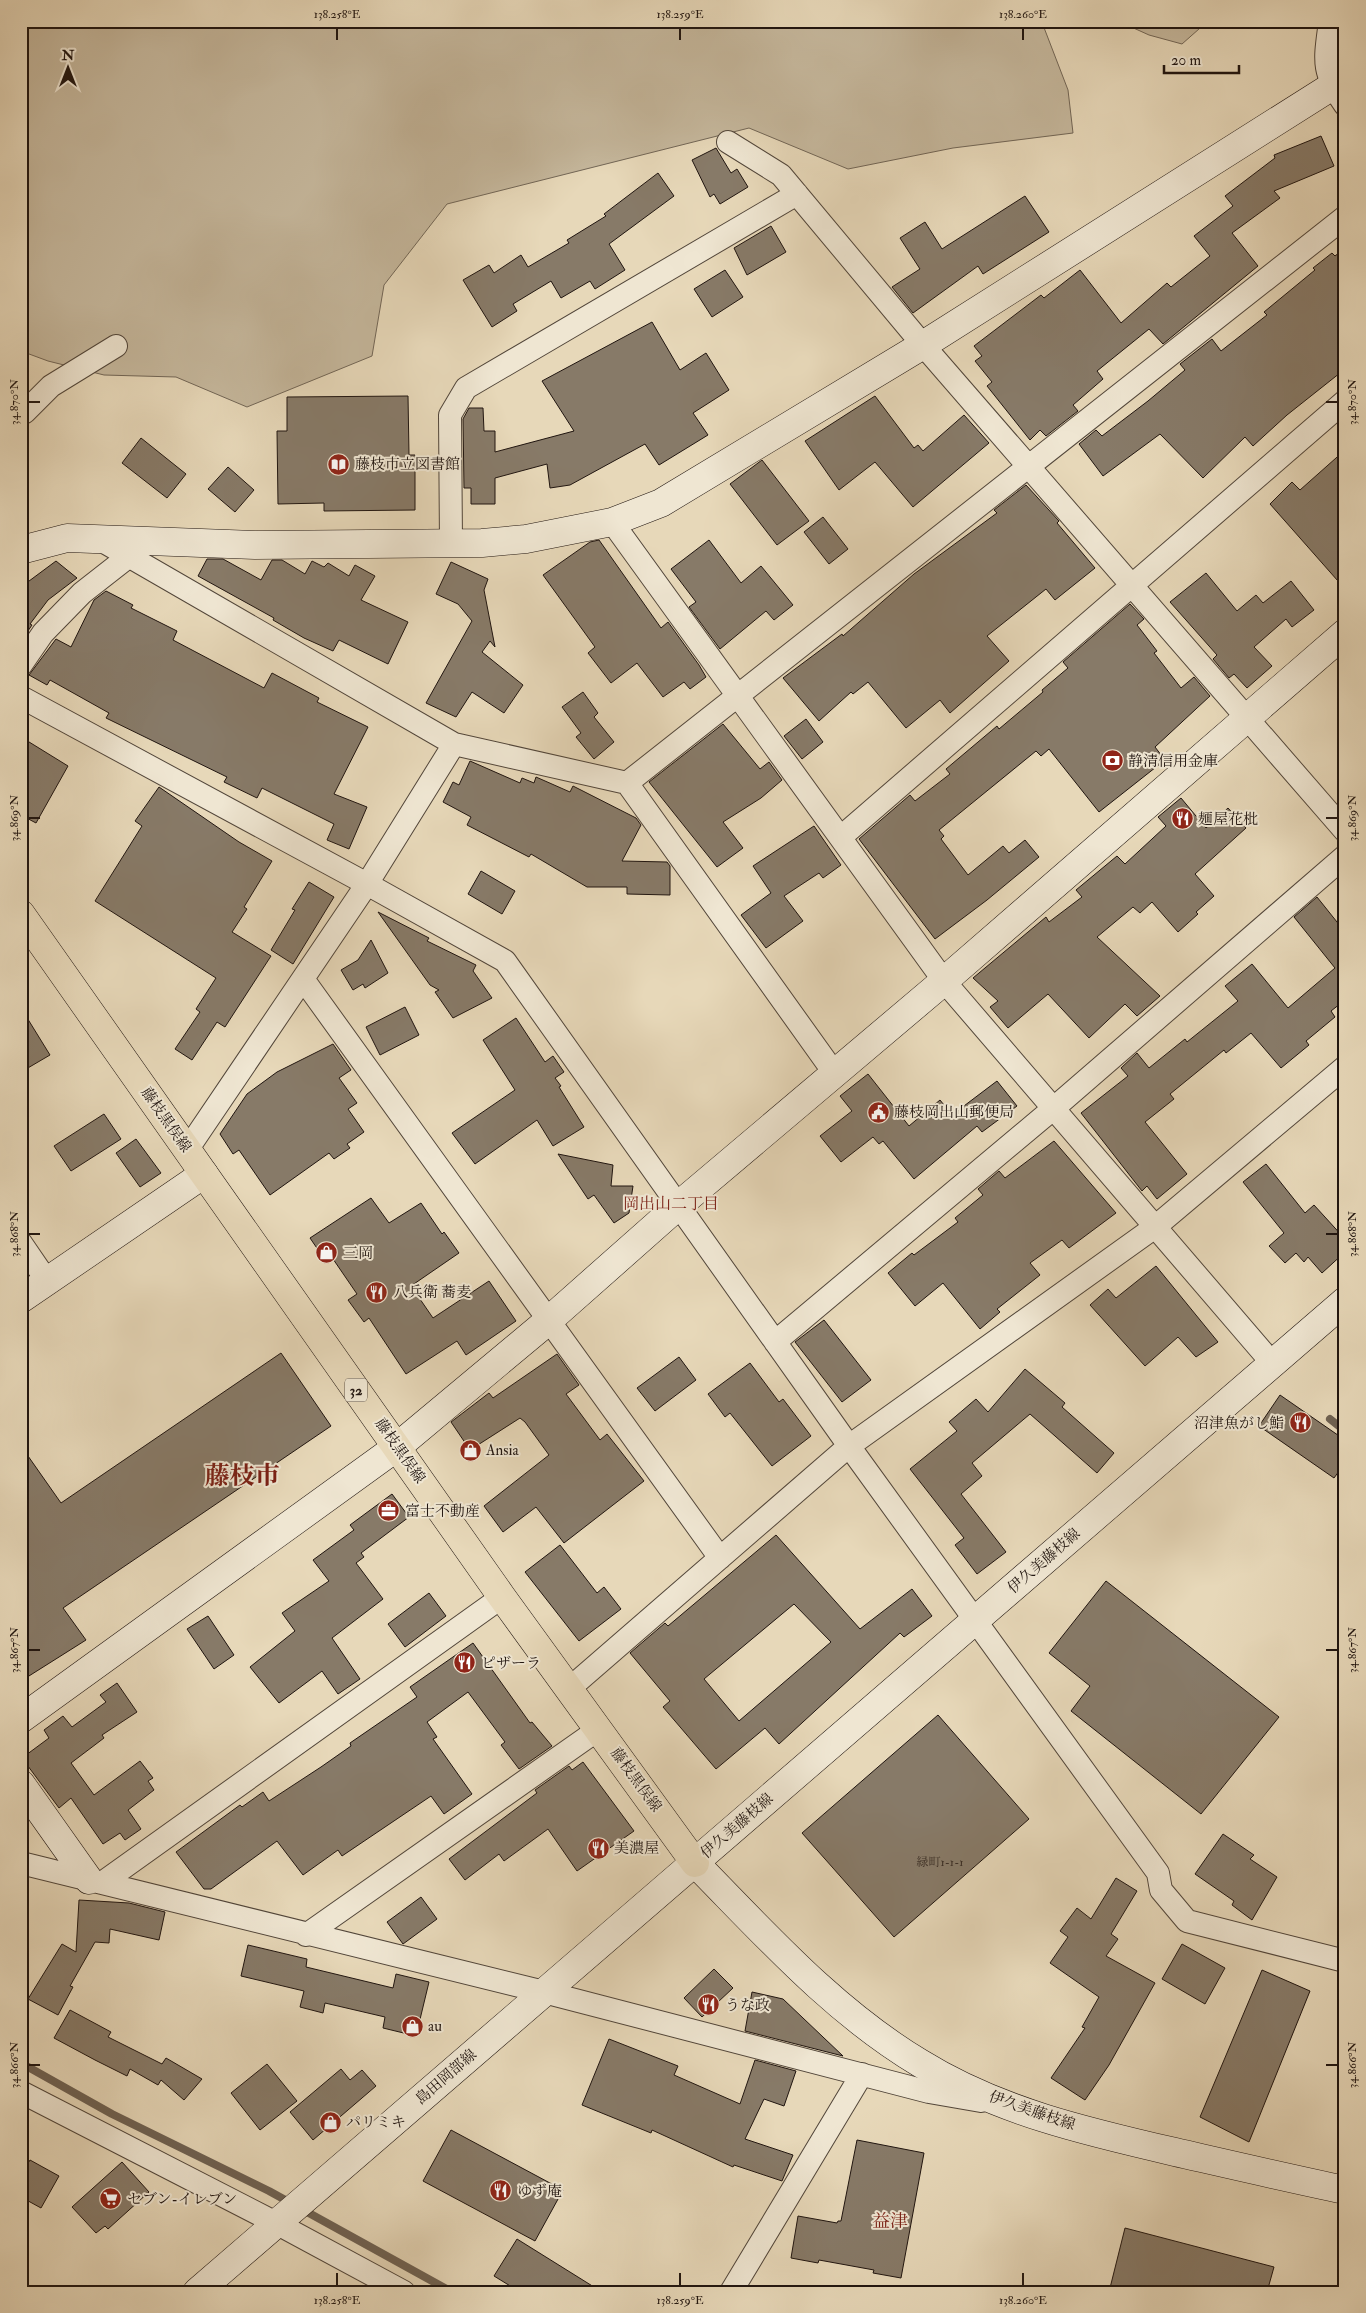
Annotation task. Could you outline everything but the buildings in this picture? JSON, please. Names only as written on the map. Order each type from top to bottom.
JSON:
[{"type":"main road","name":"藤枝黒俣線","points":[[21,914],[502,1597],[570,1688],[695,1863]]},
{"type":"street","points":[[21,550],[67,538],[255,545],[451,543],[526,539],[612,522],[661,503],[1340,90],[1325,64],[1330,21]]},
{"type":"street","points":[[728,142],[781,175],[923,345],[1345,831]]},
{"type":"street","points":[[451,543],[450,415],[466,388],[797,194]]},
{"type":"street","points":[[627,783],[1345,217]]},
{"type":"street","points":[[21,412],[25,412],[51,386],[116,346]]},
{"type":"street","points":[[841,837],[1345,401]]},
{"type":"street","points":[[612,522],[944,981],[1273,1364]]},
{"type":"street","points":[[99,539],[454,744],[627,783],[835,1074]]},
{"type":"street","points":[[21,666],[43,633],[82,594],[128,557]]},
{"type":"street","points":[[21,1719],[397,1447],[548,1321],[679,1205],[944,981],[1345,633]]},
{"type":"street","points":[[21,697],[367,884],[506,962],[849,1446],[1158,1873],[1161,1890],[1187,1921],[1345,1960]]},
{"type":"street","points":[[187,1150],[367,884],[454,744]]},
{"type":"street","points":[[775,1342],[1054,1108],[1345,856]]},
{"type":"street","points":[[303,979],[720,1558]]},
{"type":"street","points":[[570,1688],[849,1446],[1155,1227],[1345,1066]]},
{"type":"street","points":[[21,1299],[204,1174]]},
{"type":"street","points":[[21,1243],[47,1281]]},
{"type":"street","name":"伊久美藤枝線","points":[[1345,1301],[695,1863],[800,1971],[865,2026],[920,2064],[1003,2105],[1104,2135],[1345,2190]]},
{"type":"street","points":[[96,1882],[502,1597]]},
{"type":"street","points":[[306,1934],[599,1729]]},
{"type":"street","points":[[21,1784],[96,1882]]},
{"type":"street","points":[[21,1863],[544,1992],[929,2092],[1003,2105]]},
{"type":"street","name":"島田岡部線","points":[[197,2292],[695,1863]]},
{"type":"street","points":[[731,2292],[862,2074]]},
{"type":"street","points":[[21,2092],[276,2223],[404,2292]]},
{"type":"shaded area","points":[[21,21],[650,21],[684,25],[689,21],[1073,21],[1043,25],[1068,90],[1073,133],[953,148],[848,169],[749,128],[447,204],[384,285],[372,356],[247,407],[176,377],[104,375],[48,361],[21,351]]},
{"type":"shaded area","points":[[1118,21],[1208,21],[1182,44],[1149,35]]},
{"type":"waterway","points":[[1330,1419],[1345,1431]]},
{"type":"waterway","points":[[21,2063],[112,2114],[269,2191],[452,2292]]},
{"type":"place","name":"藤枝市立図書館","points":[[339,464]]},
{"type":"place","name":"静清信用金庫","points":[[1112,761]]},
{"type":"place","name":"麺屋花枇","points":[[1182,819]]},
{"type":"place","name":"藤枝岡出山郵便局","points":[[878,1112]]},
{"type":"place","name":"三岡","points":[[327,1253]]},
{"type":"place","name":"八兵衛 蕎麦","points":[[377,1292]]},
{"type":"place","name":"沼津魚がし鮨","points":[[1300,1423]]},
{"type":"place","name":"Ansia","points":[[470,1450]]},
{"type":"place","name":"富士不動産","points":[[389,1511]]},
{"type":"place","name":"ピザーラ","points":[[465,1663]]},
{"type":"place","name":"美濃屋","points":[[598,1848]]},
{"type":"place","name":"うな政","points":[[709,2005]]},
{"type":"place","name":"au","points":[[412,2026]]},
{"type":"place","name":"パリミキ","points":[[330,2122]]},
{"type":"place","name":"ゆず庵","points":[[501,2191]]},
{"type":"place","name":"セブン-イレブン","points":[[111,2199]]},
{"type":"district","name":"岡出山二丁目","points":[[671,1204]]},
{"type":"district","name":"藤枝市","points":[[242,1476]]},
{"type":"district","name":"益津","points":[[890,2221]]}]
